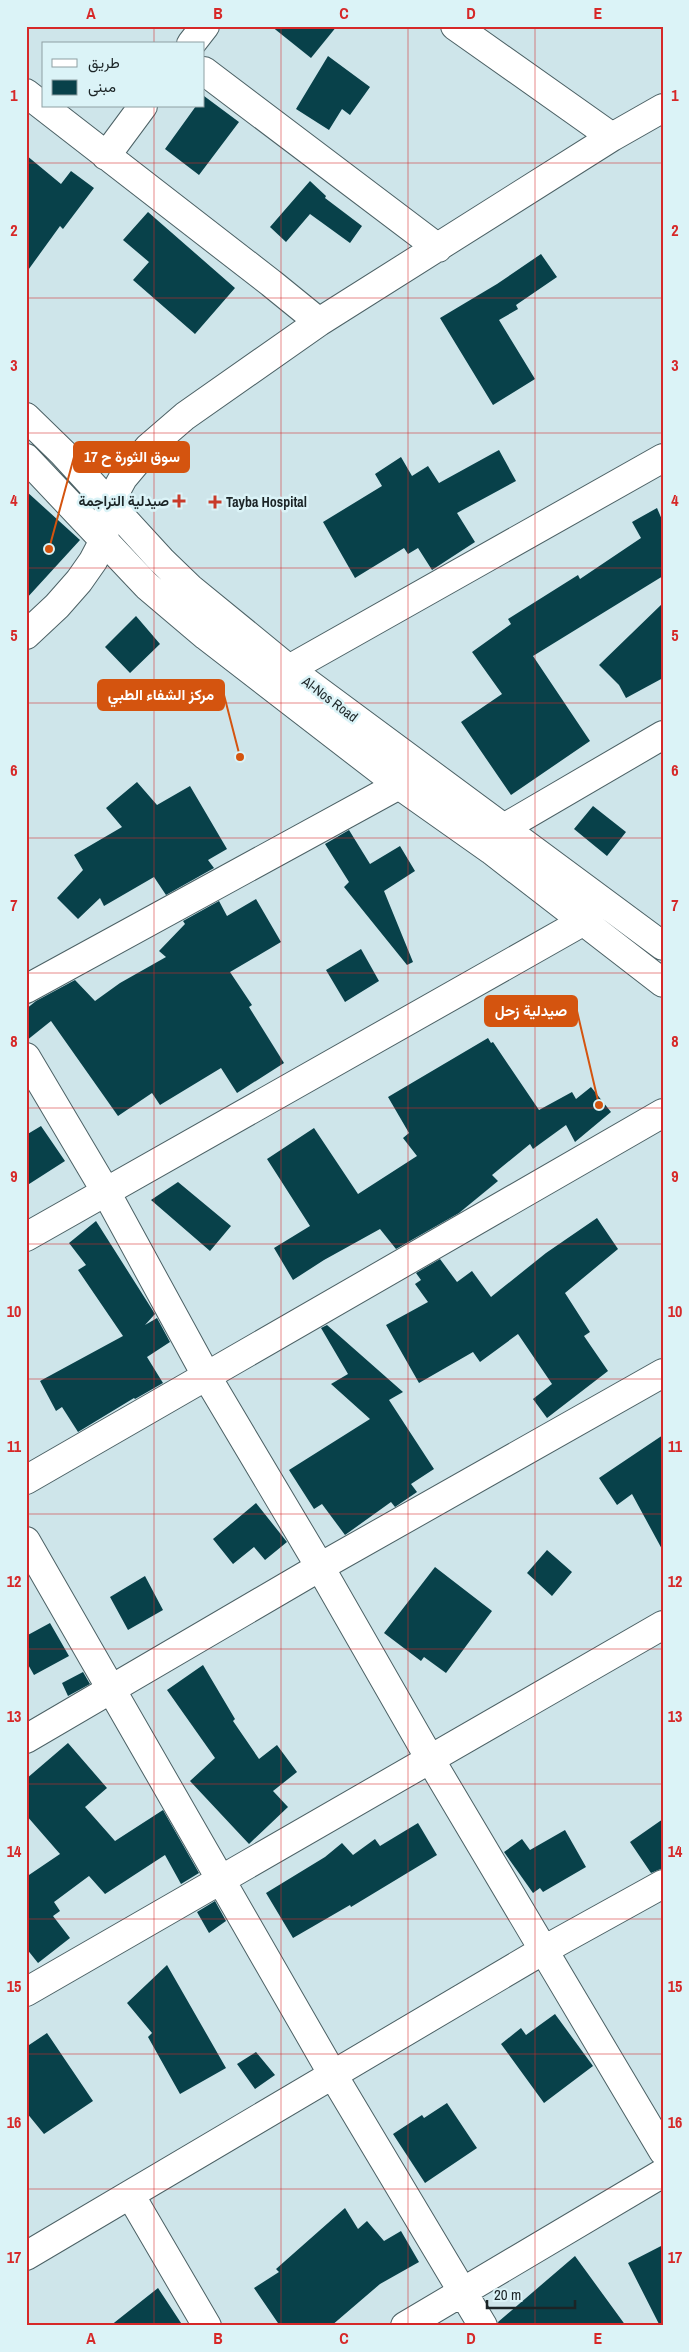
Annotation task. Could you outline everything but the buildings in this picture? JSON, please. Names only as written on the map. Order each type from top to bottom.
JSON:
[{"type":"street","points":[[193,42],[205,26]]},
{"type":"street","points":[[455,26],[489,36],[612,137]]},
{"type":"street","points":[[205,72],[438,248]]},
{"type":"street","points":[[26,93],[42,106]]},
{"type":"street","points":[[45,108],[319,322]]},
{"type":"street","points":[[106,156],[142,108]]},
{"type":"street","points":[[26,635],[57,606],[79,581],[104,542],[110,502],[123,478],[149,447],[185,416],[319,322],[612,137],[663,108]]},
{"type":"street","name":"Al-Nos Road","points":[[26,417],[110,502],[161,560],[190,588],[290,669],[502,829],[663,946]]},
{"type":"street","name":"Al-Nos Road","points":[[26,458],[146,586],[206,636],[399,785],[491,850],[663,983]]},
{"type":"street","points":[[290,669],[663,458]]},
{"type":"street","points":[[502,829],[663,735]]},
{"type":"street","points":[[26,989],[399,785]]},
{"type":"street","points":[[26,1237],[584,921]]},
{"type":"street","points":[[26,1057],[106,1192],[207,1377],[320,1567],[542,1951],[663,2151]]},
{"type":"street","points":[[26,1480],[663,1112]]},
{"type":"street","points":[[26,1739],[320,1567],[663,1374]]},
{"type":"street","points":[[26,1541],[333,2075],[483,2326]]},
{"type":"street","points":[[26,1992],[663,1624]]},
{"type":"street","points":[[26,2256],[131,2196],[542,1951],[663,1884]]},
{"type":"street","points":[[405,2326],[663,2173]]},
{"type":"street","points":[[131,2196],[207,2326]]},
{"type":"place","name":"صيدلية التراجمة","points":[[179,501]]},
{"type":"place","name":"Tayba Hospital","points":[[215,502]]},
{"type":"place","name":"سوق الثورة ح 17","points":[[49,549]]},
{"type":"place","name":"مركز الشفاء الطبي","points":[[240,757]]},
{"type":"place","name":"صيدلية زحل","points":[[599,1105]]}]
